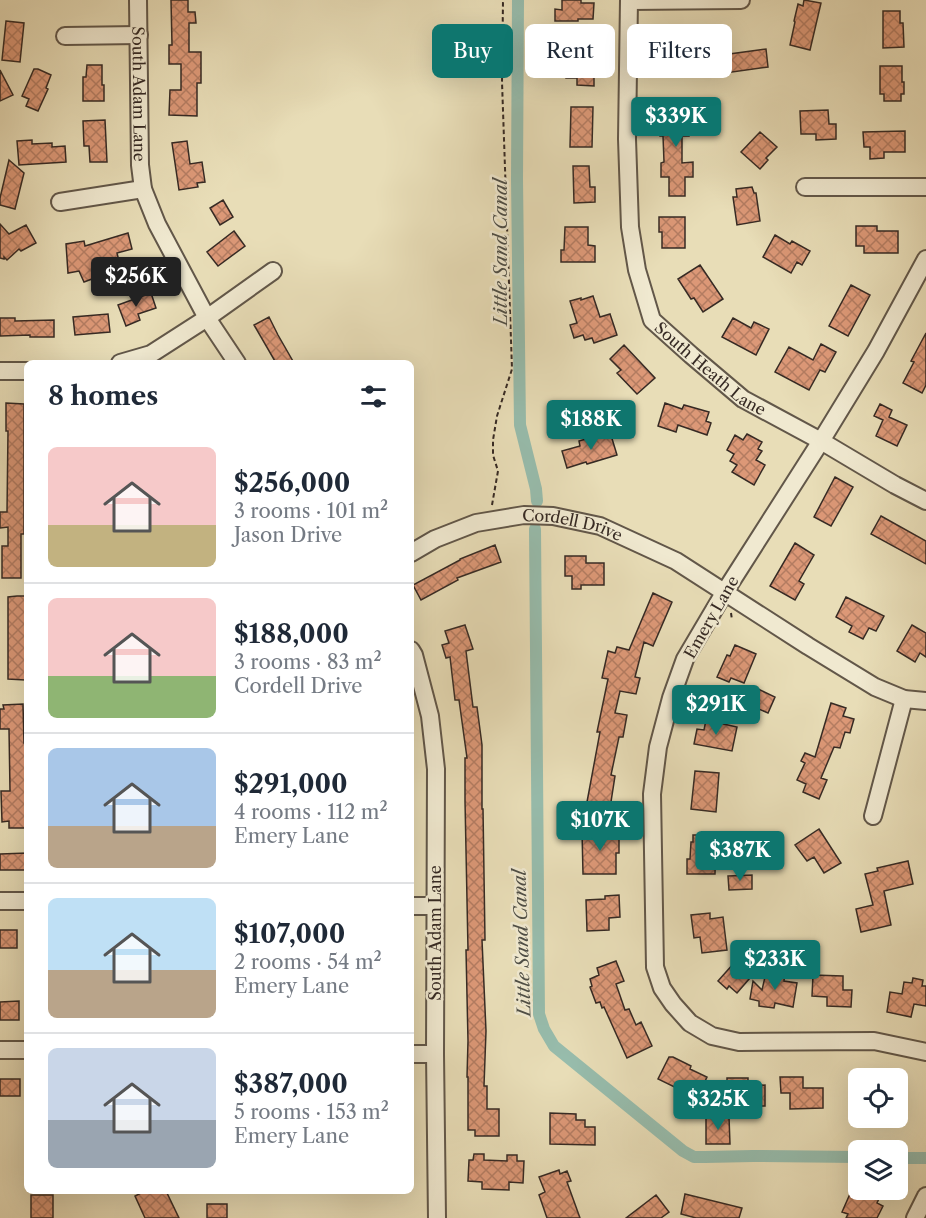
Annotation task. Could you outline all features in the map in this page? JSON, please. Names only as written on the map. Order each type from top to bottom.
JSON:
[{"type":"street","name":"South Adam Lane","points":[[138,0],[140,165],[144,189],[157,224],[207,318],[235,360]]},
{"type":"street","points":[[630,0],[741,0]]},
{"type":"street","name":"South Heath Lane","points":[[630,0],[627,139],[630,227],[637,270],[652,320],[743,399],[926,501]]},
{"type":"street","points":[[65,36],[139,34]]},
{"type":"street","points":[[805,187],[926,187]]},
{"type":"street","points":[[60,202],[144,189]]},
{"type":"street","name":"Emery Lane","points":[[926,259],[876,351],[822,441],[724,593],[685,659],[671,698],[658,747],[652,794],[655,967],[662,988],[690,1023],[712,1036],[739,1042],[874,1041],[926,1052]]},
{"type":"street","points":[[130,360],[151,354],[273,271]]},
{"type":"street","points":[[0,371],[24,371]]},
{"type":"street","name":"Cordell Drive","points":[[414,551],[435,539],[476,522],[524,515],[553,516],[600,526],[676,561],[875,687],[904,699],[926,701]]},
{"type":"street","name":"South Adam Lane","points":[[414,655],[430,716],[436,768],[437,1218]]},
{"type":"street","points":[[873,816],[904,699]]},
{"type":"street","points":[[0,901],[24,901]]},
{"type":"street","points":[[414,906],[435,906]]},
{"type":"street","points":[[0,1050],[24,1050]]},
{"type":"street","points":[[414,1054],[435,1054]]},
{"type":"street","points":[[915,1218],[926,1196]]},
{"type":"path","points":[[492,520],[492,501],[498,471],[493,455],[493,440],[497,416],[512,369],[502,82],[503,0]]},
{"type":"path","points":[[731,613],[732,620]]},
{"type":"building","points":[[171,0],[188,0],[188,12],[195,12],[196,23],[189,23],[189,52],[201,52],[201,83],[197,83],[197,116],[169,115],[170,90],[181,90],[181,64],[169,64],[169,45],[172,45]]},
{"type":"building","points":[[562,0],[594,3],[593,19],[555,21],[555,9],[562,10]]},
{"type":"building","points":[[804,0],[821,3],[810,50],[790,45],[798,4],[803,6]]},
{"type":"building","points":[[883,11],[900,11],[904,47],[883,48]]},
{"type":"building","points":[[6,21],[24,23],[20,62],[2,60]]},
{"type":"building","points":[[766,49],[768,67],[732,72],[732,54]]},
{"type":"building","points":[[87,65],[102,65],[104,101],[83,101],[83,77],[86,77]]},
{"type":"building","points":[[880,66],[902,66],[904,94],[901,94],[901,101],[884,101],[884,94],[880,94]]},
{"type":"building","points":[[34,69],[51,75],[46,88],[48,89],[38,111],[26,106],[29,99],[22,96]]},
{"type":"building","points":[[0,70],[13,95],[0,101]]},
{"type":"building","points":[[577,78],[594,78],[594,86],[577,85]]},
{"type":"building","points":[[671,100],[690,100],[689,136],[682,136],[682,163],[693,162],[693,177],[685,177],[685,196],[669,196],[669,177],[661,177],[661,163],[664,162],[660,121],[671,121]]},
{"type":"building","points":[[571,107],[593,107],[592,147],[570,147]]},
{"type":"building","points":[[828,110],[829,124],[836,124],[836,139],[816,140],[816,134],[801,134],[800,111]]},
{"type":"building","points":[[105,120],[107,162],[90,162],[89,146],[84,146],[83,121]]},
{"type":"building","points":[[905,131],[905,152],[884,152],[884,158],[870,159],[870,147],[864,147],[863,132]]},
{"type":"building","points":[[760,132],[777,147],[766,158],[768,160],[760,169],[741,152]]},
{"type":"building","points":[[32,140],[32,144],[52,143],[52,147],[65,146],[66,162],[19,165],[17,141]]},
{"type":"building","points":[[187,141],[190,164],[202,162],[205,182],[197,183],[198,187],[179,190],[172,143]]},
{"type":"building","points":[[9,160],[24,173],[15,209],[0,205]]},
{"type":"building","points":[[573,166],[589,166],[590,187],[595,187],[595,202],[574,203]]},
{"type":"building","points":[[752,187],[756,193],[760,221],[737,225],[733,197],[737,197],[736,189]]},
{"type":"building","points":[[223,200],[233,217],[220,225],[210,208]]},
{"type":"building","points":[[659,217],[685,217],[685,248],[662,248]]},
{"type":"building","points":[[0,224],[9,234],[26,225],[36,243],[21,251],[19,249],[7,260],[4,257],[4,259],[0,258]]},
{"type":"building","points":[[856,226],[877,226],[877,231],[898,231],[898,253],[864,253],[864,246],[856,246]]},
{"type":"building","points":[[565,227],[588,227],[588,245],[595,246],[595,262],[561,262]]},
{"type":"building","points":[[234,231],[245,246],[218,266],[207,252]]},
{"type":"building","points":[[128,233],[132,249],[117,253],[119,261],[97,268],[100,276],[84,282],[79,271],[68,273],[66,244],[84,241],[85,246]]},
{"type":"building","points":[[775,235],[790,244],[792,241],[810,251],[802,265],[797,262],[791,273],[763,257]]},
{"type":"building","points":[[700,265],[723,299],[703,312],[678,279]]},
{"type":"building","points":[[851,285],[870,295],[848,336],[829,326]]},
{"type":"building","points":[[151,293],[156,308],[138,314],[140,320],[126,326],[118,305]]},
{"type":"building","points":[[593,296],[600,317],[610,314],[617,335],[594,343],[592,338],[585,340],[583,335],[574,338],[570,325],[577,323],[570,301]]},
{"type":"building","points":[[108,314],[110,332],[75,335],[73,317]]},
{"type":"building","points":[[269,317],[292,360],[274,360],[254,325]]},
{"type":"building","points":[[0,318],[15,318],[15,321],[54,320],[54,337],[0,336]]},
{"type":"building","points":[[733,318],[751,328],[754,322],[769,329],[756,355],[722,337]]},
{"type":"building","points":[[926,333],[926,385],[922,393],[903,383],[914,362],[911,361]]},
{"type":"building","points":[[821,344],[836,352],[825,372],[820,370],[809,390],[775,372],[789,347],[813,360]]},
{"type":"building","points":[[624,345],[655,378],[637,394],[617,373],[621,370],[610,359]]},
{"type":"building","points":[[6,403],[24,404],[24,534],[21,534],[21,578],[2,578],[2,546],[8,546],[8,527],[0,528],[0,512],[7,512]]},
{"type":"building","points":[[665,403],[682,409],[684,405],[709,412],[706,421],[711,423],[707,435],[678,425],[676,432],[658,426]]},
{"type":"building","points":[[880,404],[892,410],[889,417],[907,425],[897,446],[876,436],[883,420],[874,416]]},
{"type":"building","points":[[610,432],[617,455],[567,468],[562,451],[580,446],[579,441]]},
{"type":"building","points":[[747,434],[762,442],[758,449],[762,451],[756,460],[765,465],[754,485],[732,472],[737,465],[730,461],[734,454],[727,450],[735,435],[743,440]]},
{"type":"building","points":[[835,477],[853,487],[831,526],[814,517]]},
{"type":"building","points":[[881,516],[926,541],[926,564],[871,534]]},
{"type":"building","points":[[795,543],[814,555],[799,581],[804,584],[795,600],[770,586]]},
{"type":"building","points":[[495,545],[501,562],[457,578],[458,580],[421,600],[414,584],[460,559]]},
{"type":"building","points":[[565,556],[586,556],[586,563],[604,563],[604,585],[581,585],[581,589],[572,589],[572,576],[565,576]]},
{"type":"building","points":[[653,593],[672,602],[653,646],[644,642],[635,677],[640,678],[636,694],[620,691],[615,713],[627,715],[623,737],[619,737],[611,775],[615,776],[610,808],[606,807],[605,815],[590,812],[592,803],[587,802],[600,732],[597,732],[608,679],[602,678],[608,651],[615,653],[617,647],[629,650]]},
{"type":"building","points":[[24,596],[24,680],[8,679],[8,597]]},
{"type":"building","points":[[846,597],[884,616],[876,631],[869,628],[863,639],[849,632],[852,626],[836,617]]},
{"type":"building","points":[[465,625],[473,649],[466,651],[473,707],[477,707],[482,745],[485,940],[482,940],[486,1031],[484,1086],[487,1086],[487,1109],[499,1109],[499,1136],[475,1136],[475,1130],[468,1130],[465,801],[465,758],[467,758],[459,700],[455,700],[450,657],[446,658],[442,645],[449,643],[445,631]]},
{"type":"building","points":[[912,625],[926,633],[926,657],[920,653],[915,662],[897,651]]},
{"type":"building","points":[[735,645],[756,654],[744,683],[731,678],[729,682],[717,677],[727,655],[730,656]]},
{"type":"building","points":[[754,687],[775,697],[768,713],[747,704]]},
{"type":"building","points":[[831,703],[846,708],[843,716],[854,719],[850,733],[845,732],[840,748],[834,747],[821,778],[827,780],[819,799],[803,792],[806,784],[797,780],[805,763],[801,761],[805,753],[815,757]]},
{"type":"building","points":[[23,704],[24,828],[9,828],[9,821],[2,822],[1,791],[10,791],[9,729],[0,729],[0,709],[4,709],[3,705]]},
{"type":"building","points":[[706,720],[737,727],[732,751],[694,744],[697,729],[704,730]]},
{"type":"building","points":[[695,771],[719,773],[716,812],[691,809]]},
{"type":"building","points":[[819,829],[841,863],[824,873],[814,857],[807,861],[795,845]]},
{"type":"building","points":[[582,831],[615,831],[615,839],[619,839],[616,874],[583,874]]},
{"type":"building","points":[[693,835],[716,835],[715,874],[687,874],[687,859],[690,859]]},
{"type":"building","points":[[24,853],[24,870],[0,870],[0,854]]},
{"type":"building","points":[[908,861],[913,884],[884,891],[891,925],[861,932],[856,909],[873,905],[865,874],[878,871],[877,868]]},
{"type":"building","points":[[752,875],[752,889],[729,890],[728,876]]},
{"type":"building","points":[[619,895],[620,917],[609,918],[609,930],[587,931],[586,900],[605,899],[605,896]]},
{"type":"building","points":[[710,913],[710,919],[723,917],[727,950],[702,953],[700,937],[694,938],[691,915]]},
{"type":"building","points":[[0,930],[17,930],[17,948],[0,948]]},
{"type":"building","points":[[616,961],[624,981],[616,984],[625,1010],[629,1009],[636,1025],[641,1022],[652,1046],[627,1058],[604,1007],[602,1008],[600,1002],[596,1003],[590,987],[592,986],[590,979],[599,975],[597,968]]},
{"type":"building","points":[[734,963],[750,978],[737,993],[729,986],[727,989],[718,981]]},
{"type":"building","points":[[772,970],[785,972],[784,981],[797,983],[793,1007],[775,1003],[774,1008],[759,1006],[759,1001],[750,999],[753,981],[762,990],[765,977],[770,978]]},
{"type":"building","points":[[813,975],[843,976],[843,990],[852,990],[851,1007],[827,1006],[827,997],[812,996]]},
{"type":"building","points":[[913,978],[923,980],[922,986],[926,986],[926,1006],[914,1004],[911,1017],[887,1012],[890,992],[902,994],[904,982],[912,983]]},
{"type":"building","points":[[19,1001],[19,1020],[0,1020],[0,1002]]},
{"type":"building","points":[[669,1057],[691,1066],[690,1069],[707,1077],[697,1098],[658,1079]]},
{"type":"building","points":[[780,1077],[803,1077],[803,1088],[823,1088],[823,1108],[790,1109],[790,1093],[781,1093]]},
{"type":"building","points":[[727,1078],[748,1078],[748,1086],[765,1085],[765,1106],[749,1106],[749,1116],[736,1117],[735,1093],[727,1093]]},
{"type":"building","points":[[0,1079],[20,1079],[20,1096],[0,1096]]},
{"type":"building","points":[[550,1113],[576,1114],[576,1120],[585,1120],[585,1127],[595,1127],[595,1145],[550,1144]]},
{"type":"building","points":[[706,1117],[729,1117],[730,1144],[706,1144]]},
{"type":"building","points":[[474,1154],[484,1154],[484,1160],[507,1161],[507,1155],[517,1155],[517,1161],[524,1161],[523,1183],[509,1182],[509,1190],[482,1189],[482,1182],[468,1181],[469,1160],[473,1160]]},
{"type":"building","points":[[559,1170],[560,1174],[567,1171],[571,1181],[567,1182],[580,1218],[547,1218],[539,1195],[545,1192],[539,1177]]},
{"type":"building","points":[[167,1194],[179,1218],[145,1218],[135,1196]]},
{"type":"building","points":[[685,1194],[742,1208],[739,1218],[696,1218],[681,1214]]},
{"type":"building","points":[[31,1195],[53,1195],[53,1218],[31,1218]]},
{"type":"building","points":[[656,1195],[669,1212],[661,1218],[626,1218]]},
{"type":"building","points":[[848,1198],[878,1200],[877,1203],[883,1206],[877,1218],[846,1218],[848,1214],[842,1212]]},
{"type":"building","points":[[207,1204],[227,1204],[227,1218],[207,1218]]},
{"type":"waterway","name":"Little Sand Canal","points":[[518,0],[517,179],[520,425],[537,501]]},
{"type":"waterway","name":"Little Sand Canal","points":[[535,529],[539,1014],[544,1029],[554,1046],[683,1151],[694,1157],[848,1157]]},
{"type":"waterway","name":"Little Sand Canal","points":[[908,1158],[926,1158]]}]
